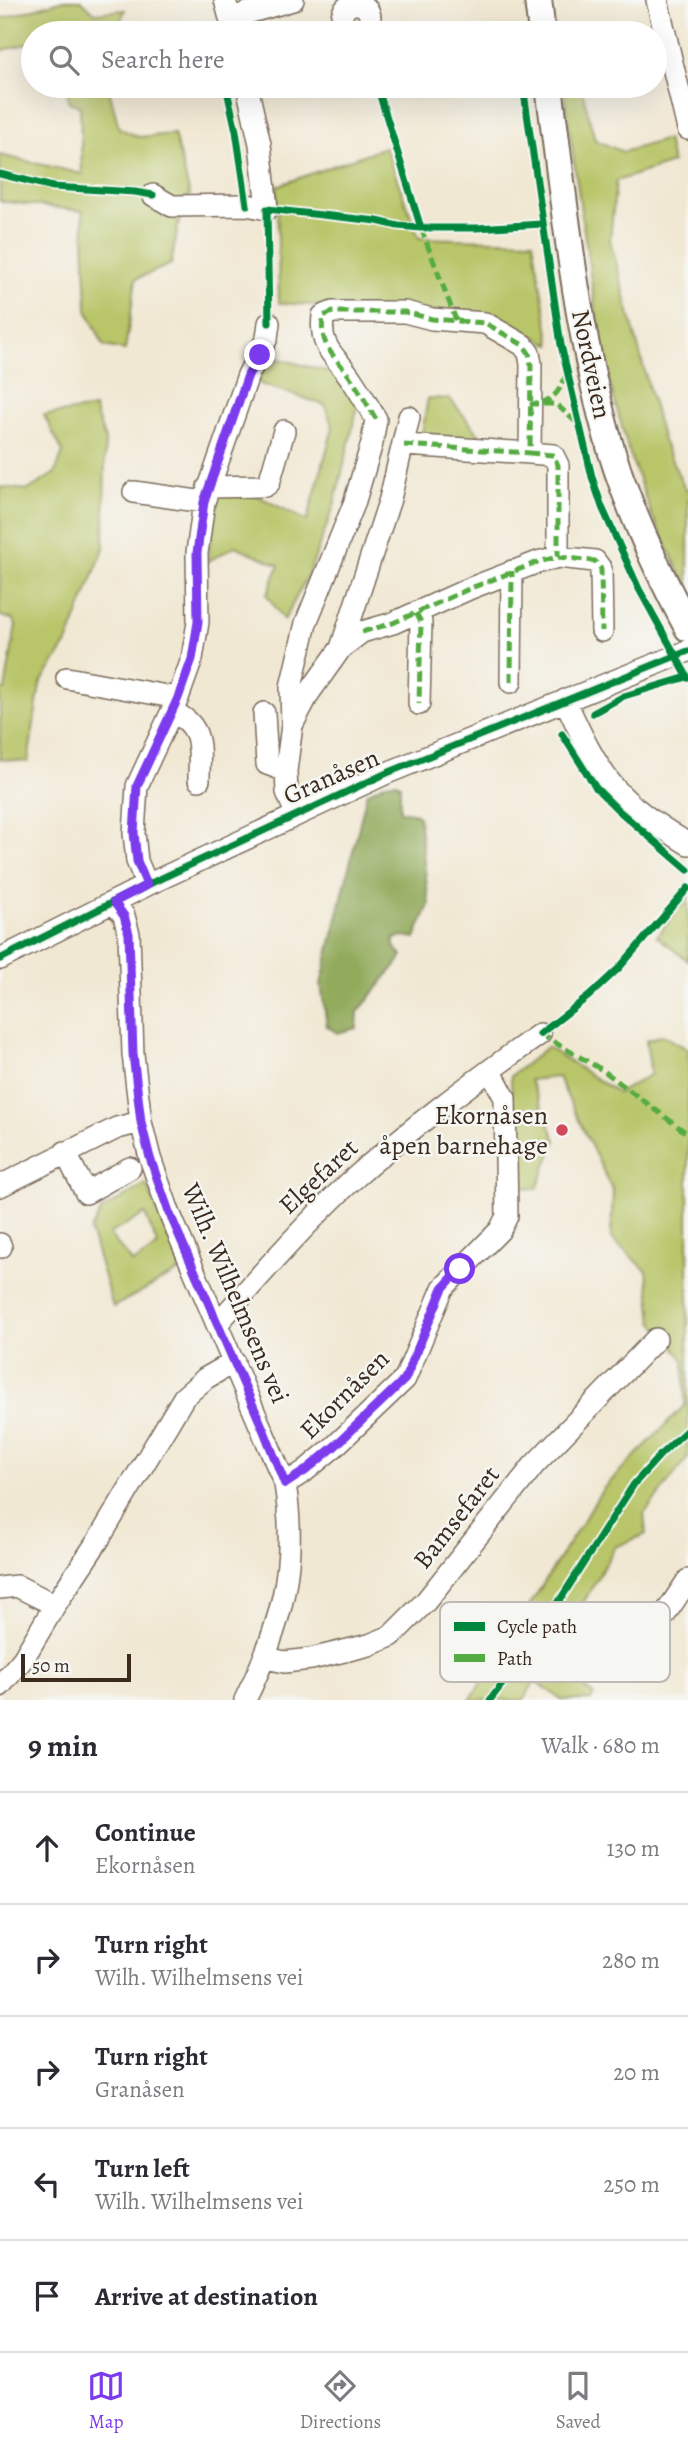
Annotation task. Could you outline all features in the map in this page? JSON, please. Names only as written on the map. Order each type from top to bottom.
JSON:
[{"type":"main road","points":[[538,0],[541,21]]},
{"type":"main road","name":"Nordveien","points":[[551,98],[582,325],[606,434],[642,532],[688,628]]},
{"type":"street","points":[[230,17],[267,3],[293,0]]},
{"type":"street","points":[[657,0],[663,21]]},
{"type":"street","points":[[667,34],[685,96],[688,129]]},
{"type":"street","points":[[153,195],[172,206],[247,205],[267,209],[260,145],[250,98]]},
{"type":"street","points":[[296,814],[287,792],[286,771],[292,725],[291,687],[306,623],[354,504],[372,443],[376,419],[351,379],[327,351],[322,330],[323,316],[333,312],[405,312],[432,319],[485,323],[523,345],[529,353],[532,404],[530,453]]},
{"type":"street","points":[[147,885],[137,861],[134,833],[137,786],[175,705],[192,659],[198,622],[197,553],[206,495],[248,375],[268,338],[269,323]]},
{"type":"street","points":[[292,725],[309,693],[341,648],[390,499],[409,417]]},
{"type":"street","points":[[134,492],[206,495],[265,486],[269,483],[285,431]]},
{"type":"street","points":[[404,445],[553,455],[558,465],[558,557]]},
{"type":"street","points":[[341,648],[362,632],[416,613],[512,571],[558,557],[595,561],[601,569],[602,631]]},
{"type":"street","points":[[511,682],[512,571]]},
{"type":"street","points":[[416,613],[421,622],[419,704]]},
{"type":"street","name":"Granåsen","points":[[0,959],[147,885],[387,773],[688,651]]},
{"type":"street","points":[[67,678],[175,705],[192,723],[199,743],[199,780]]},
{"type":"street","points":[[565,700],[591,751],[615,788],[655,822],[687,841]]},
{"type":"street","points":[[264,713],[267,764],[286,771]]},
{"type":"street","name":"Wilh. Wilhelmsens vei","points":[[114,902],[124,916],[129,934],[133,1054],[141,1122],[169,1212],[285,1484],[291,1547],[287,1586],[266,1658],[245,1700]]},
{"type":"street","name":"Elgefaret","points":[[216,1324],[295,1236],[348,1185],[401,1139],[540,1034]]},
{"type":"street","name":"Ekornåsen","points":[[285,1484],[335,1446],[405,1379],[443,1288],[488,1243],[507,1216],[505,1098],[490,1070]]},
{"type":"street","points":[[0,1185],[117,1128],[141,1122]]},
{"type":"street","points":[[65,1152],[86,1193],[130,1168]]},
{"type":"street","name":"Bamsefaret","points":[[266,1658],[285,1662],[310,1659],[369,1646],[391,1636],[426,1601],[534,1465],[656,1339]]},
{"type":"street","points":[[0,1686],[23,1659],[99,1539],[184,1396],[206,1378],[234,1362]]},
{"type":"street","points":[[670,1607],[688,1580]]},
{"type":"street","points":[[0,1588],[17,1586],[55,1605]]},
{"type":"green space","points":[[64,0],[81,0],[95,13],[125,10],[121,21],[21,21],[21,45],[0,51],[0,19]]},
{"type":"green space","points":[[68,98],[111,98],[119,128],[138,137],[174,134],[190,195],[172,208],[180,216],[171,264],[136,279],[125,350],[104,346],[87,310],[83,211],[0,201],[0,155],[82,174],[80,106],[69,102]]},
{"type":"green space","points":[[565,98],[584,98],[595,140],[623,152],[667,139],[672,163],[616,181],[610,240],[663,441],[685,489],[688,489],[688,589],[652,516],[628,449],[602,355]]},
{"type":"green space","points":[[385,147],[419,238],[533,241],[551,345],[494,317],[279,303],[277,186]]},
{"type":"green space","points":[[267,356],[338,374],[359,401],[334,506],[309,573],[284,620],[267,595],[279,565],[235,546],[207,562],[219,491],[256,495],[307,521],[333,428],[325,405],[258,383]]},
{"type":"green space","points":[[428,398],[450,399],[479,434],[480,444],[422,434]]},
{"type":"green space","points":[[94,408],[105,440],[104,548],[67,643],[40,684],[28,762],[0,759],[0,690],[5,690],[16,625],[12,619],[0,616],[0,487],[28,490],[55,473],[63,452],[44,415]]},
{"type":"green space","points":[[397,782],[400,785],[400,811],[419,817],[429,905],[415,938],[403,936],[394,939],[394,947],[402,955],[400,960],[358,1012],[357,1028],[337,1033],[327,1026],[321,984],[367,793],[386,783]]},
{"type":"green space","points":[[688,897],[688,961],[657,936]]},
{"type":"green space","points":[[662,1035],[688,1049],[688,1457],[644,1514],[646,1534],[615,1547],[584,1602],[532,1602],[603,1489],[685,1405],[684,1360],[653,1321],[647,1271],[611,1238],[613,1191],[558,1077],[530,1080],[556,1140],[537,1189],[515,1187],[511,1076],[547,1047],[618,1093],[651,1074],[646,1041]]},
{"type":"green space","points":[[146,1184],[183,1269],[113,1307],[90,1231],[102,1210]],"holes":[[[145,1214],[158,1246],[133,1263],[109,1234]]]},
{"type":"green space","points":[[481,1682],[534,1682],[523,1700],[470,1700]]},
{"type":"green space","points":[[536,1682],[576,1682],[594,1695],[591,1700],[562,1700]]},
{"type":"marked path","points":[[421,228],[456,320]]},
{"type":"marked path","points":[[376,419],[326,345],[322,327],[323,316],[333,312],[405,312],[432,319],[485,323],[523,345],[529,353],[531,364],[530,453],[553,455],[558,465],[558,557]]},
{"type":"marked path","points":[[566,374],[561,386],[550,399],[532,404],[556,404],[578,424]]},
{"type":"marked path","points":[[404,445],[530,453]]},
{"type":"marked path","points":[[362,632],[393,623],[471,588],[558,557],[595,561],[601,569],[602,631]]},
{"type":"marked path","points":[[511,682],[512,571]]},
{"type":"marked path","points":[[416,613],[421,622],[419,704]]},
{"type":"marked path","points":[[540,1034],[604,1071],[688,1134]]},
{"type":"cycle path","points":[[229,98],[247,205]]},
{"type":"cycle path","points":[[381,98],[421,228]]},
{"type":"cycle path","points":[[525,98],[561,345],[592,477],[602,507],[639,589],[688,678]]},
{"type":"cycle path","points":[[0,174],[53,187],[153,195]]},
{"type":"cycle path","points":[[269,323],[267,209],[421,228],[542,224]]},
{"type":"cycle path","points":[[0,959],[147,885],[387,773],[688,651]]},
{"type":"cycle path","points":[[593,713],[624,696],[687,677]]},
{"type":"cycle path","points":[[562,734],[596,788],[688,870]]},
{"type":"cycle path","points":[[540,1034],[589,996],[619,968],[688,888]]},
{"type":"cycle path","points":[[559,1602],[634,1484],[688,1429]]},
{"type":"cycle path","points":[[490,1700],[504,1682]]},
{"type":"place","name":"Ekornåsen åpen barnehage","points":[[562,1130]]},
{"type":"route","points":[[260,355],[248,375],[204,502],[197,553],[198,622],[192,659],[178,698],[137,786],[134,833],[137,861],[147,885],[114,902],[124,916],[129,934],[133,1054],[141,1122],[150,1158],[169,1212],[285,1484],[335,1446],[405,1379],[443,1288],[460,1269]]}]
